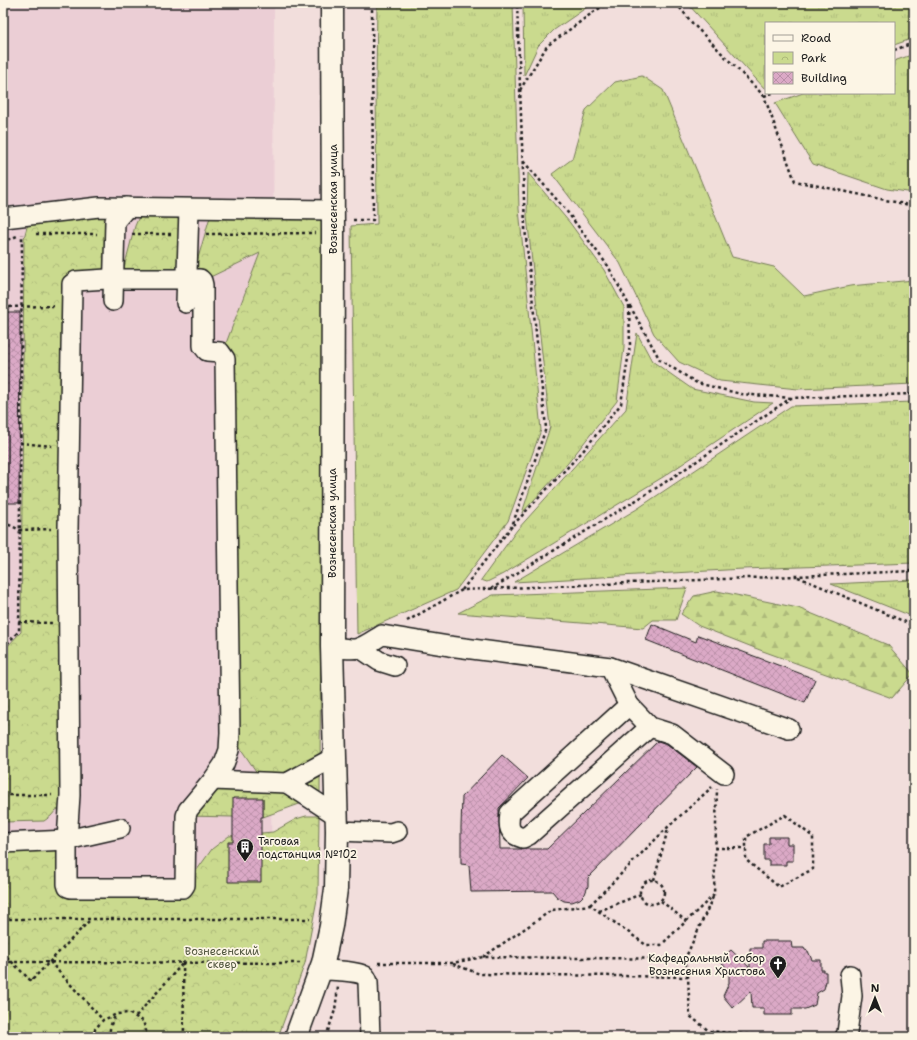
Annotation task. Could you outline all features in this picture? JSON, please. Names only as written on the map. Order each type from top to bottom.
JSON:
[{"type":"main road","name":"Вознесенская улица","points":[[296,1037],[322,966],[331,926],[336,889],[332,647],[332,3]]},
{"type":"lane","points":[[3,219],[99,207],[333,210]]},
{"type":"lane","points":[[113,302],[116,221],[127,207]]},
{"type":"lane","points":[[186,303],[189,209]]},
{"type":"lane","points":[[113,279],[200,280],[203,283],[203,346],[207,351],[220,352],[225,359],[229,750],[224,764],[188,810],[186,816],[184,888],[70,888],[67,884],[67,840],[70,795],[68,529],[72,288],[74,282],[79,280],[113,279]]},
{"type":"lane","points":[[332,647],[352,650],[360,648],[382,635],[450,646],[610,667],[789,729]]},
{"type":"lane","points":[[360,648],[379,661],[395,666]]},
{"type":"lane","points":[[610,667],[629,705],[650,727],[672,734],[724,774]]},
{"type":"lane","points":[[629,705],[510,813],[508,825],[511,832],[523,838],[529,835],[650,727]]},
{"type":"lane","points":[[213,780],[287,783],[335,757]]},
{"type":"lane","points":[[287,783],[336,823],[391,834],[397,832]]},
{"type":"lane","points":[[3,843],[67,840],[120,828]]},
{"type":"lane","points":[[322,966],[340,971],[361,974],[366,977],[368,982],[370,1037]]},
{"type":"lane","points":[[845,1037],[848,1032],[852,996],[850,975]]},
{"type":"path","points":[[512,526],[546,428],[525,228],[517,3]]},
{"type":"path","points":[[520,90],[547,46],[609,3]]},
{"type":"path","points":[[676,3],[693,24],[764,96],[795,181],[914,206]]},
{"type":"path","points":[[895,50],[914,43]]},
{"type":"path","points":[[764,96],[770,94]]},
{"type":"path","points":[[523,161],[565,209],[603,260],[660,360],[697,383],[741,394],[791,398],[914,394]]},
{"type":"path","points":[[3,648],[19,631],[22,234]]},
{"type":"path","points":[[382,635],[462,590],[512,526],[583,451],[621,404],[630,345],[629,305]]},
{"type":"path","points":[[3,307],[71,306]]},
{"type":"path","points":[[490,590],[661,485],[791,398]]},
{"type":"path","points":[[20,443],[70,449]]},
{"type":"path","points":[[3,522],[20,530],[68,529]]},
{"type":"path","points":[[462,590],[914,571]]},
{"type":"path","points":[[796,576],[908,623],[914,628]]},
{"type":"path","points":[[19,622],[68,623]]},
{"type":"path","points":[[483,957],[552,910],[590,905],[668,827],[717,782],[714,895],[685,959],[688,977],[690,1016],[709,1030],[772,1037]]},
{"type":"path","points":[[3,795],[70,795]]},
{"type":"path","points":[[785,815],[813,837],[813,869],[779,888],[746,860],[746,848],[746,838],[785,815]]},
{"type":"path","points":[[654,880],[668,827]]},
{"type":"path","points":[[715,848],[746,848]]},
{"type":"path","points":[[654,880],[660,883],[664,888],[664,895],[661,901],[655,904],[649,904],[643,900],[640,894],[642,887],[647,882],[654,880]]},
{"type":"path","points":[[599,912],[640,894]]},
{"type":"path","points":[[590,905],[646,945],[660,945],[714,895]]},
{"type":"path","points":[[661,901],[686,921]]},
{"type":"path","points":[[3,919],[310,919]]},
{"type":"path","points":[[3,953],[31,981],[91,919]]},
{"type":"path","points":[[373,963],[452,963],[483,957],[685,959]]},
{"type":"path","points":[[3,962],[183,962],[322,966]]},
{"type":"path","points":[[50,962],[102,1020]]},
{"type":"path","points":[[136,1016],[183,962]]},
{"type":"path","points":[[183,962],[184,1037]]},
{"type":"path","points":[[452,963],[480,974],[688,977]]},
{"type":"path","points":[[94,1037],[95,1029],[102,1020],[117,1014],[128,1013],[144,1021],[146,1031],[144,1037]]},
{"type":"path","points":[[110,1037],[112,1021],[117,1014]]},
{"type":"shaded area","points":[[3,3],[274,3],[271,905],[3,917]]},
{"type":"green space","points":[[377,3],[513,3],[519,209],[541,430],[508,521],[456,590],[357,634],[351,226],[377,224]]},
{"type":"green space","points":[[523,3],[593,3],[554,30],[538,46],[524,76]]},
{"type":"green space","points":[[687,3],[914,3],[914,38],[895,45],[895,22],[765,22],[765,89]]},
{"type":"green space","points":[[914,54],[914,193],[887,189],[813,164],[775,103],[800,94],[895,94],[895,61]]},
{"type":"green space","points":[[642,76],[663,90],[732,257],[774,267],[804,296],[850,286],[914,280],[914,384],[798,389],[720,381],[679,362],[654,334],[620,263],[552,174],[572,159],[586,110],[615,82]]},
{"type":"green space","points":[[528,173],[570,223],[604,270],[624,307],[624,348],[617,401],[568,463],[522,513],[550,427],[527,216]]},
{"type":"green space","points":[[110,214],[107,279],[74,282],[70,807],[56,810],[44,821],[3,822],[3,651],[21,632],[24,238],[27,227],[31,221]]},
{"type":"green space","points":[[214,214],[324,219],[322,239],[320,795],[263,817],[263,798],[233,817],[186,816],[213,780],[262,780],[230,733],[222,354],[260,253],[202,281],[192,279],[209,220]]},
{"type":"green space","points":[[143,215],[186,215],[179,279],[121,279],[135,226],[138,219]]},
{"type":"green space","points":[[637,333],[652,361],[692,389],[754,402],[773,403],[663,477],[503,574],[487,582],[481,580],[517,530],[626,409]]},
{"type":"green space","points":[[914,402],[914,563],[743,569],[514,582],[637,509],[791,406]]},
{"type":"green space","points":[[914,580],[914,617],[831,584]]},
{"type":"green space","points":[[687,588],[676,620],[653,620],[643,628],[458,613],[493,595]]},
{"type":"green space","points":[[717,591],[798,608],[888,645],[913,674],[892,698],[699,626],[681,614],[694,596]]},
{"type":"green space","name":"Вознесенский cквер","points":[[306,816],[319,816],[318,894],[305,963],[278,1037],[3,1037],[3,838],[51,841],[57,851],[57,867],[68,887],[184,888],[212,849],[229,836],[273,832],[296,819]]},
{"type":"building","points":[[3,312],[20,312],[19,503],[5,503],[5,486],[3,486]]},
{"type":"building","points":[[652,624],[696,642],[698,635],[815,679],[805,703],[646,640]]},
{"type":"building","points":[[658,741],[667,744],[697,767],[588,878],[588,886],[585,894],[580,899],[572,902],[564,901],[557,897],[552,891],[471,892],[469,865],[461,864],[462,797],[502,755],[528,778],[499,808],[500,849],[547,849]]},
{"type":"building","points":[[233,798],[263,798],[263,817],[261,817],[261,882],[228,882],[228,842],[233,842]]},
{"type":"building","points":[[769,837],[787,837],[787,844],[793,844],[793,861],[786,861],[786,865],[769,865],[769,860],[764,860],[764,844],[769,844]]},
{"type":"building","name":"Кафедральный собор Вознесения Христова","points":[[762,941],[791,941],[792,948],[804,948],[808,951],[812,960],[821,960],[821,970],[826,972],[826,981],[824,989],[817,993],[815,1005],[805,1009],[792,1009],[792,1015],[764,1015],[764,1008],[752,1008],[751,991],[733,1008],[723,996],[729,983],[729,975],[725,966],[719,960],[731,950],[750,968],[750,948],[762,948]]},
{"type":"place","name":"Тяговая подстанция №102","points":[[245,862]]},
{"type":"place","name":"Кафедральный собор Вознесения Христова","points":[[778,979]]}]
